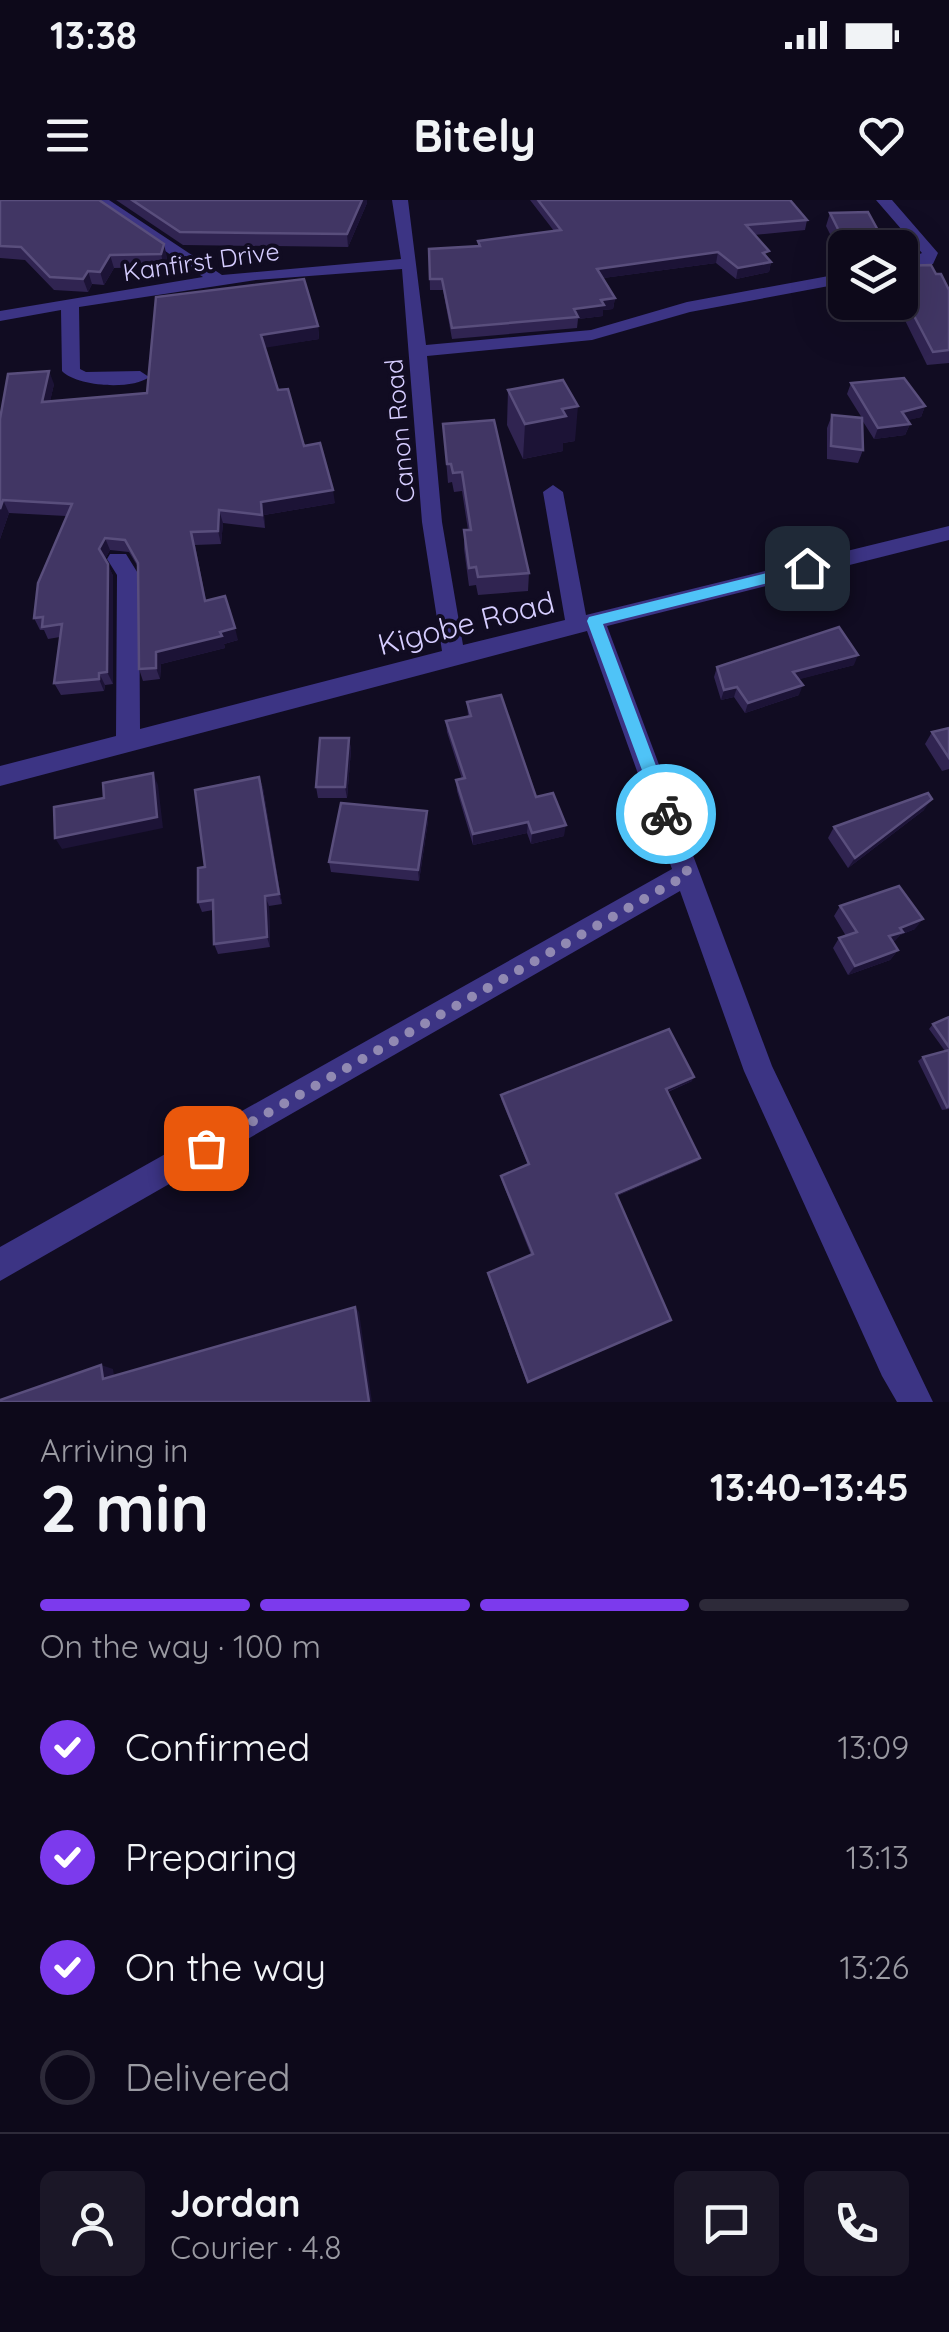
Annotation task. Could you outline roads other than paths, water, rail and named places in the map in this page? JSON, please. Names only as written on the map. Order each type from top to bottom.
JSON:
[{"type":"street","points":[[99,200],[220,282]]},
{"type":"street","name":"Canon Road","points":[[400,200],[410,264],[432,522],[454,656]]},
{"type":"street","points":[[884,200],[910,230]]},
{"type":"street","points":[[918,239],[930,253],[926,260],[918,262]]},
{"type":"street","name":"Kanfirst Drive","points":[[0,316],[220,282],[362,265],[410,264]]},
{"type":"street","points":[[418,351],[592,335],[687,307],[828,281]]},
{"type":"street","points":[[70,305],[71,372],[82,378],[140,377]]},
{"type":"street","points":[[553,492],[586,623],[688,874],[758,1071],[894,1364],[916,1402]]},
{"type":"street","name":"Kigobe Road","points":[[0,776],[454,656],[949,533]]},
{"type":"street","points":[[118,559],[128,575],[128,744]]},
{"type":"street","points":[[0,1265],[688,874]]}]
